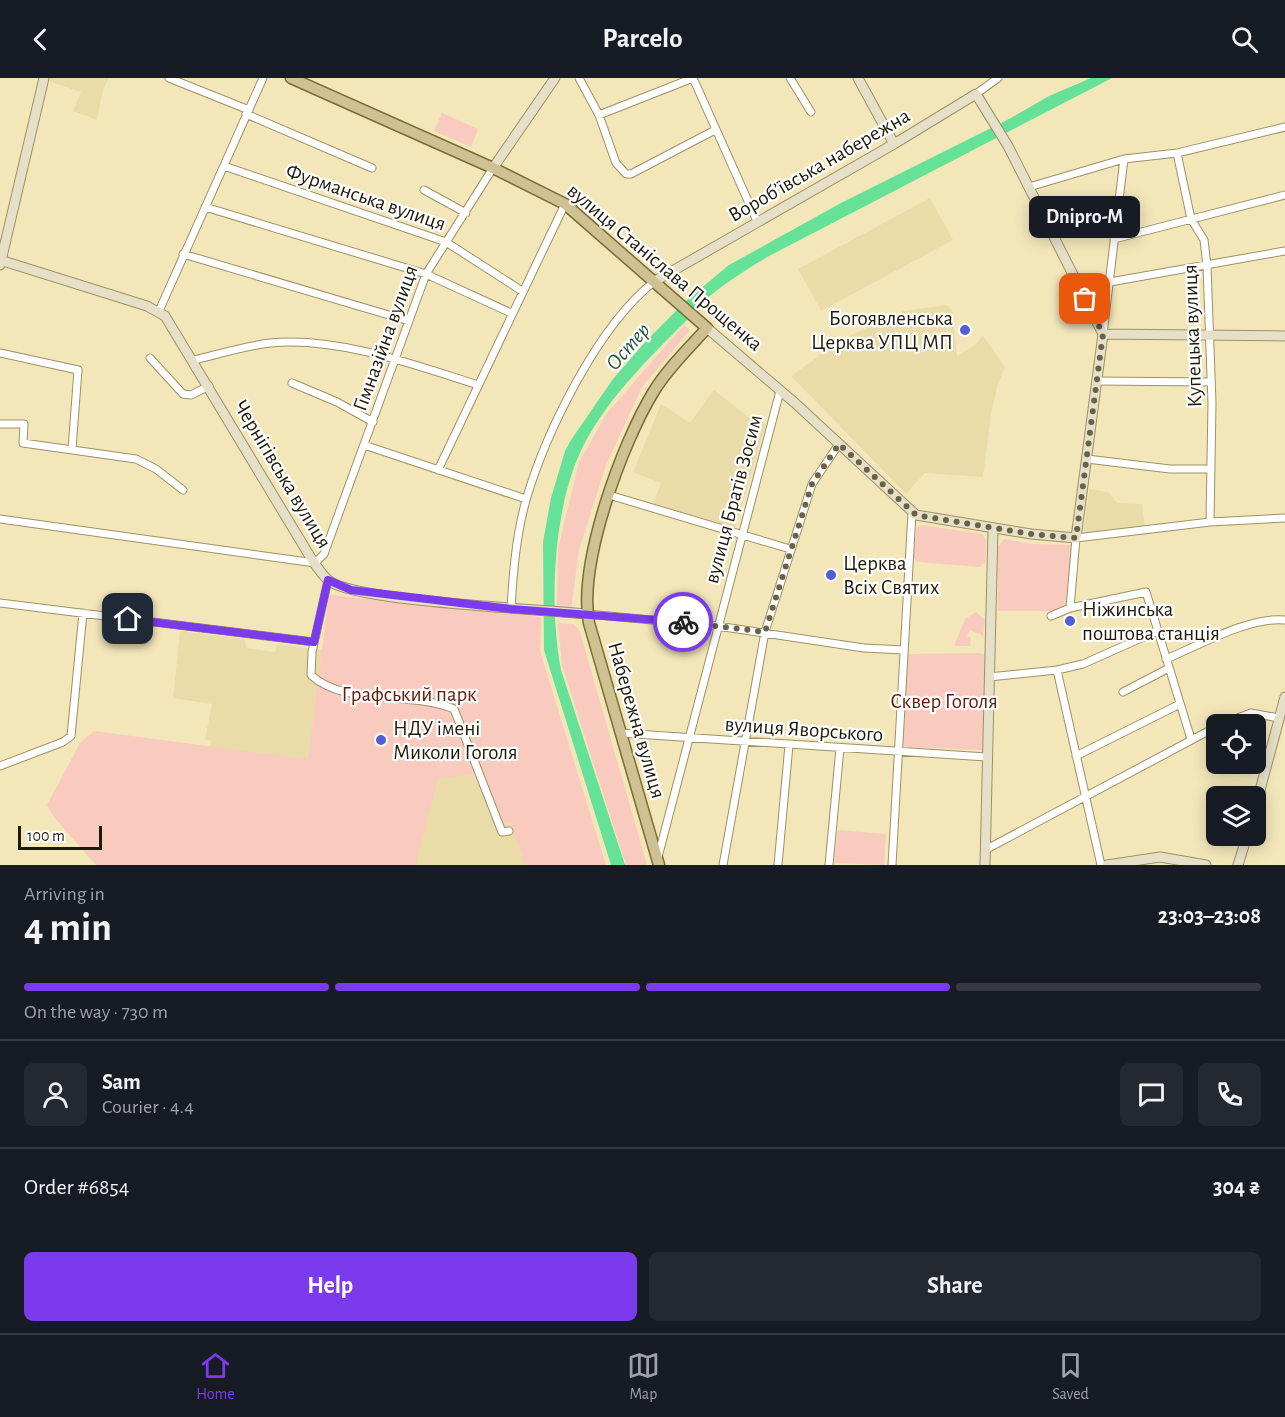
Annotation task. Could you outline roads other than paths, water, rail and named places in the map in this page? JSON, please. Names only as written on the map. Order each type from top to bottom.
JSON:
[{"type":"main road","name":"вулиця Станіслава Прощенка","points":[[291,78],[493,168],[565,204],[707,328]]},
{"type":"main road","name":"Набережна вулиця","points":[[658,862],[587,614],[589,571],[609,495],[649,399],[668,372],[707,328]]},
{"type":"street","points":[[44,78],[0,262],[159,311],[263,78]]},
{"type":"street","points":[[169,78],[372,168]]},
{"type":"street","name":"Гімназійна вулиця","points":[[315,563],[324,554],[426,274],[493,168],[555,78]]},
{"type":"street","points":[[579,78],[599,116],[616,163],[622,171],[631,174],[715,130]]},
{"type":"street","points":[[599,116],[693,78],[757,221]]},
{"type":"street","points":[[790,78],[811,112]]},
{"type":"street","points":[[858,78],[894,144]]},
{"type":"street","name":"Воробʼївська набережна","points":[[655,281],[894,144],[998,78]]},
{"type":"street","points":[[976,94],[1008,146],[1103,334]]},
{"type":"street","points":[[1029,187],[1124,159],[1177,153],[1285,127]]},
{"type":"street","name":"Купецька вулиця","points":[[1177,153],[1191,219],[1204,240],[1207,266],[1210,522]]},
{"type":"street","points":[[1070,608],[1076,538],[1124,159]]},
{"type":"street","name":"Фурманська вулиця","points":[[224,166],[446,242],[522,291]]},
{"type":"street","points":[[424,190],[466,213]]},
{"type":"street","points":[[1113,239],[1285,195]]},
{"type":"street","points":[[438,470],[565,204]]},
{"type":"street","points":[[204,207],[426,274],[512,313]]},
{"type":"street","points":[[1110,282],[1285,251]]},
{"type":"street","points":[[183,254],[409,321]]},
{"type":"street","points":[[511,609],[515,554],[526,500],[558,420],[593,355],[618,319],[655,281]]},
{"type":"street","name":"Чернігівська вулиця","points":[[159,311],[171,324],[194,360],[315,563],[328,580]]},
{"type":"street","name":"вулиця Станіслава Прощенка","points":[[707,328],[839,444],[912,513]]},
{"type":"street","points":[[1103,334],[1285,336]]},
{"type":"street","points":[[194,360],[285,342],[353,350],[395,358],[478,385]]},
{"type":"street","points":[[0,353],[78,370],[72,449]]},
{"type":"street","name":"Чернігівська вулиця","points":[[150,358],[183,394],[191,395],[208,386]]},
{"type":"street","points":[[1096,381],[1210,382]]},
{"type":"street","points":[[292,383],[337,402],[373,422]]},
{"type":"street","name":"вулиця Братів Зосим","points":[[658,862],[717,626],[780,391]]},
{"type":"street","points":[[0,424],[24,424],[23,443],[136,459],[156,469],[183,490]]},
{"type":"street","points":[[723,865],[765,632],[812,484],[839,444]]},
{"type":"street","points":[[364,445],[526,500]]},
{"type":"street","points":[[1087,459],[1170,468],[1210,469]]},
{"type":"street","points":[[609,495],[790,549]]},
{"type":"street","points":[[892,865],[912,513],[925,518],[1076,538],[1210,522],[1285,518]]},
{"type":"street","points":[[0,519],[315,563]]},
{"type":"street","points":[[985,865],[993,528]]},
{"type":"street","points":[[509,831],[502,832],[454,709],[409,699],[328,688],[311,675],[312,652],[328,580],[343,588],[359,591],[511,609],[717,626],[864,648],[904,650]]},
{"type":"street","points":[[1052,616],[1070,608],[1146,592],[1191,740]]},
{"type":"street","points":[[0,603],[314,642]]},
{"type":"street","points":[[0,766],[63,742],[71,736],[83,613]]},
{"type":"street","points":[[1166,659],[1246,626],[1264,621],[1285,620]]},
{"type":"street","points":[[989,677],[1057,670],[1092,661],[1157,631]]},
{"type":"street","points":[[1123,692],[1168,668]]},
{"type":"street","points":[[1057,670],[1101,865]]},
{"type":"street","points":[[1261,786],[1285,697]]},
{"type":"street","points":[[1076,756],[1180,704]]},
{"type":"street","points":[[1266,716],[1279,718]]},
{"type":"street","points":[[985,850],[1206,732]]},
{"type":"street","name":"вулиця Яворського","points":[[620,733],[986,757]]},
{"type":"street","points":[[778,865],[789,745]]},
{"type":"street","points":[[829,865],[840,748]]},
{"type":"street","points":[[1238,865],[1244,846]]},
{"type":"street","points":[[1107,865],[1160,857],[1206,865]]},
{"type":"place","name":"Dnipro-M","points":[[1085,299]]},
{"type":"place","name":"Богоявленська Церква УПЦ МП","points":[[965,330]]},
{"type":"place","name":"Церква Всіх Святих","points":[[831,575]]},
{"type":"place","name":"Ніжинська поштова станція","points":[[1070,621]]},
{"type":"place","name":"НДУ імені Миколи Гоголя","points":[[381,740]]},
{"type":"water label","name":"Остер","points":[[627,346]]},
{"type":"park label","name":"Графський парк","points":[[409,694]]},
{"type":"park label","name":"Сквер Гоголя","points":[[944,701]]}]
